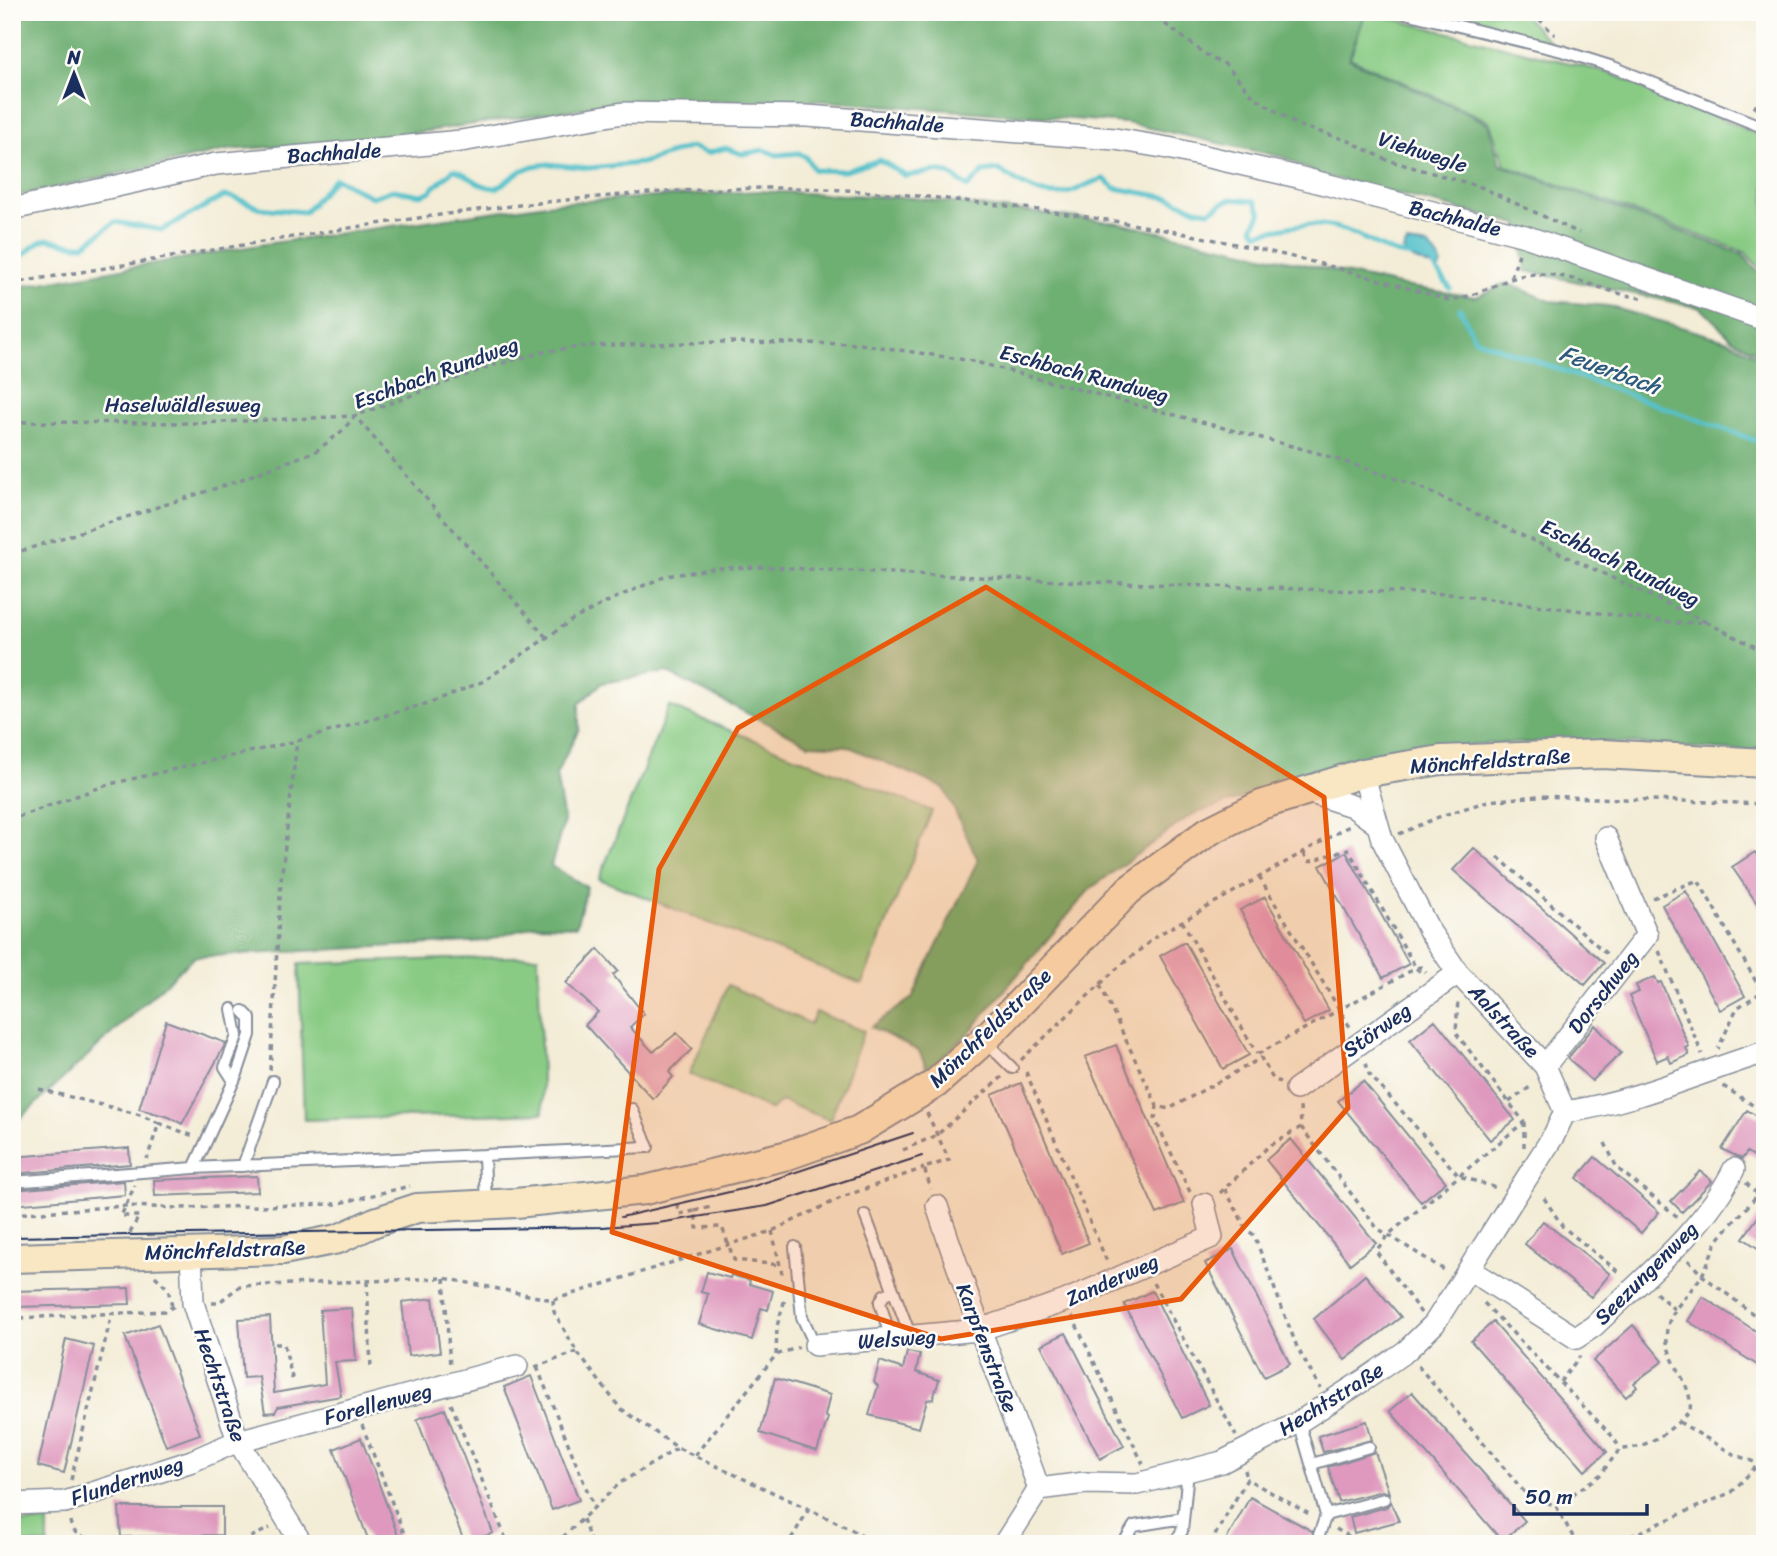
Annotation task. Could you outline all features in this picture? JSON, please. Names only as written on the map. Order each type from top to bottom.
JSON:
[{"type":"main road","name":"Mönchfeldstraße","points":[[12,1258],[283,1250],[316,1246],[417,1208],[605,1195],[689,1180],[829,1142],[868,1125],[916,1097],[984,1040],[1087,931],[1169,858],[1209,831],[1261,805],[1363,772],[1441,760],[1603,754],[1765,763]]},
{"type":"street","name":"Bachhalde","points":[[12,209],[216,164],[461,141],[623,113],[724,113],[1115,139],[1298,177],[1525,236],[1765,320]]},
{"type":"street","name":"Aalstraße","points":[[1363,772],[1380,832],[1430,932],[1450,979],[1545,1066],[1565,1112]]},
{"type":"street","points":[[1301,790],[1333,798],[1380,832]]},
{"type":"street","name":"Dorschweg","points":[[1545,1066],[1647,935],[1606,838]]},
{"type":"street","name":"Störweg","points":[[1296,1088],[1450,979]]},
{"type":"street","points":[[1565,1112],[1601,1107],[1650,1093],[1708,1070],[1765,1052]]},
{"type":"street","name":"Hechtstraße","points":[[1039,1489],[1085,1483],[1137,1484],[1222,1462],[1299,1422],[1406,1351],[1431,1328],[1466,1276],[1565,1112]]},
{"type":"street","name":"Seezungenweg","points":[[1466,1276],[1576,1338],[1594,1326],[1692,1228],[1723,1192],[1733,1171]]},
{"type":"street","name":"Zanderweg","points":[[979,1330],[1065,1301],[1212,1237],[1196,1203]]},
{"type":"street","name":"Karpfenstraße","points":[[937,1206],[979,1330],[988,1345],[1039,1489]]},
{"type":"street","name":"Hechtstraße","points":[[191,1251],[193,1303],[238,1441],[302,1544]]},
{"type":"street","name":"Welsweg","points":[[815,1345],[979,1330]]},
{"type":"street","name":"Forellenweg","points":[[238,1441],[527,1366]]},
{"type":"street","name":"Flundernweg","points":[[12,1504],[192,1461],[238,1441]]},
{"type":"street","points":[[1004,1544],[1039,1489]]},
{"type":"lane","points":[[1401,12],[1562,51],[1613,67],[1765,128]]},
{"type":"lane","points":[[194,1168],[232,1078],[225,1067],[237,1036],[238,1010]]},
{"type":"lane","points":[[984,1040],[1012,1068]]},
{"type":"lane","points":[[243,1166],[273,1081]]},
{"type":"lane","points":[[12,1182],[194,1168],[648,1147],[632,1109]]},
{"type":"lane","points":[[484,1156],[486,1204]]},
{"type":"lane","points":[[865,1215],[894,1291],[901,1338]]},
{"type":"lane","points":[[795,1247],[802,1317],[815,1345]]},
{"type":"lane","points":[[894,1291],[884,1295],[880,1303],[901,1338]]},
{"type":"lane","points":[[1299,1422],[1326,1519],[1319,1535]]},
{"type":"lane","points":[[1311,1464],[1369,1447]]},
{"type":"lane","points":[[1174,1544],[1182,1531],[1188,1471]]},
{"type":"lane","points":[[1326,1519],[1384,1499]]},
{"type":"lane","points":[[1123,1544],[1134,1526],[1183,1518]]},
{"type":"path","name":"Viehwegle","points":[[1149,12],[1212,59],[1225,64],[1253,96],[1297,125],[1349,141],[1387,160],[1481,187],[1590,238]]},
{"type":"path","points":[[1532,12],[1557,37],[1562,51]]},
{"type":"path","points":[[1747,120],[1765,90]]},
{"type":"path","points":[[12,283],[448,214],[591,198],[769,188],[915,195],[1131,223],[1299,257],[1448,300],[1467,298],[1511,277],[1560,276],[1646,299]]},
{"type":"path","points":[[1511,277],[1525,236]]},
{"type":"path","name":"Eschbach Rundweg","points":[[12,554],[226,485],[316,451],[355,416],[491,366],[544,352],[584,346],[750,342],[860,344],[972,361],[1318,453],[1415,485],[1706,622]]},
{"type":"path","points":[[355,416],[547,637]]},
{"type":"path","name":"Haselwäldlesweg","points":[[12,422],[200,424],[355,416]]},
{"type":"path","name":"Eschbach Rundweg","points":[[12,819],[110,784],[297,741],[378,720],[442,698],[484,681],[572,620],[666,576],[717,568],[767,567],[1061,581],[1450,594],[1678,623],[1706,622]]},
{"type":"path","points":[[1706,622],[1765,652]]},
{"type":"path","points":[[273,1081],[269,1067],[281,881],[297,741]]},
{"type":"path","points":[[1380,832],[1488,801],[1538,796],[1765,804]]},
{"type":"path","points":[[904,1150],[937,1135],[1158,935],[1346,828]]},
{"type":"path","points":[[1304,853],[1308,862],[1348,849],[1418,970]]},
{"type":"path","points":[[1498,858],[1622,967]]},
{"type":"path","points":[[1259,877],[1340,1014]]},
{"type":"path","points":[[1635,905],[1698,880],[1762,992],[1737,1008],[1708,1070]]},
{"type":"path","points":[[1182,921],[1273,1079],[1296,1088],[1301,1127],[1377,1228],[1466,1276]]},
{"type":"path","points":[[1647,935],[1658,948],[1708,1070],[1729,1092],[1765,1113]]},
{"type":"path","points":[[1157,1106],[1169,1109],[1421,967],[1450,979]]},
{"type":"path","points":[[1100,985],[1157,1106],[1155,1119],[1196,1203],[1225,1189],[1268,1147],[1301,1127]]},
{"type":"path","points":[[1431,1328],[1377,1251],[1388,1235],[1524,1122],[1456,1033],[1458,1006]]},
{"type":"path","points":[[1360,1042],[1369,1074],[1459,1176],[1517,1195]]},
{"type":"path","points":[[1030,1081],[1113,1279]]},
{"type":"path","points":[[1509,1101],[1530,1087]]},
{"type":"path","points":[[39,1089],[137,1114],[182,1129],[205,1142]]},
{"type":"path","points":[[12,1323],[18,1318],[165,1311],[193,1303],[218,1303],[240,1286],[444,1278],[553,1300],[772,1231],[845,1196],[949,1160],[916,1097]]},
{"type":"path","points":[[1161,1115],[1165,1107]]},
{"type":"path","points":[[1158,1125],[1164,1122]]},
{"type":"path","points":[[139,1218],[121,1216],[142,1172],[159,1123]]},
{"type":"path","points":[[1165,1141],[1172,1137]]},
{"type":"path","points":[[1605,1143],[1617,1168],[1692,1228]]},
{"type":"path","points":[[924,1168],[937,1206]]},
{"type":"path","points":[[1181,1174],[1187,1170]]},
{"type":"path","points":[[1733,1171],[1765,1201]]},
{"type":"path","points":[[689,1180],[691,1193],[675,1196],[679,1214],[711,1207]]},
{"type":"path","points":[[1556,1506],[1600,1475],[1620,1449],[1645,1445],[1679,1422],[1690,1406],[1688,1391],[1667,1346],[1667,1328],[1675,1310],[1702,1275],[1719,1238],[1758,1195],[1765,1181]]},
{"type":"path","points":[[1225,1189],[1248,1230],[1255,1235],[1297,1347],[1318,1382],[1326,1404]]},
{"type":"path","points":[[1544,1198],[1569,1232],[1675,1310]]},
{"type":"path","points":[[695,1211],[697,1228],[722,1227],[734,1260],[780,1265]]},
{"type":"path","points":[[772,1231],[785,1284]]},
{"type":"path","points":[[1675,1246],[1702,1275],[1765,1323]]},
{"type":"path","points":[[1144,1265],[1243,1450]]},
{"type":"path","points":[[444,1278],[448,1385],[508,1544]]},
{"type":"path","points":[[367,1281],[371,1368]]},
{"type":"path","points":[[776,1355],[777,1326],[787,1294]]},
{"type":"path","points":[[553,1300],[554,1312],[577,1352],[620,1408],[678,1448],[809,1509],[875,1544]]},
{"type":"path","points":[[1065,1301],[1152,1481]]},
{"type":"path","points":[[1482,1301],[1614,1438],[1620,1449]]},
{"type":"path","points":[[112,1313],[73,1480],[64,1492],[71,1528],[81,1538],[102,1542],[200,1542],[245,1540],[286,1521]]},
{"type":"path","points":[[275,1345],[284,1343],[293,1382]]},
{"type":"path","points":[[695,1455],[776,1355],[788,1349],[815,1345]]},
{"type":"path","points":[[1406,1351],[1472,1434],[1526,1494],[1556,1506],[1577,1544]]},
{"type":"path","points":[[577,1352],[527,1366],[594,1507]]},
{"type":"path","points":[[1560,1382],[1576,1364]]},
{"type":"path","points":[[356,1410],[408,1544]]},
{"type":"path","points":[[1679,1422],[1735,1455],[1765,1466]]},
{"type":"path","points":[[544,1544],[563,1537],[620,1483],[678,1448]]},
{"type":"path","points":[[1612,1544],[1732,1492],[1765,1457]]},
{"type":"path","points":[[1210,1544],[1247,1479],[1326,1519],[1363,1544]]},
{"type":"path","points":[[772,1544],[791,1541],[809,1509]]},
{"type":"path","points":[[583,1519],[591,1544]]},
{"type":"highlighted area","points":[[986,587],[1324,797],[1348,1108],[1181,1299],[941,1339],[612,1232],[659,869],[738,728]]},
{"type":"green space","points":[[12,12],[1365,12],[1349,59],[1488,123],[1501,165],[1742,254],[1765,279],[1765,356],[1732,339],[1701,308],[1526,271],[1518,224],[1317,174],[1283,157],[1127,123],[810,100],[624,102],[368,140],[227,150],[12,197]]},
{"type":"green space","points":[[1366,12],[1610,73],[1765,137],[1765,274],[1745,252],[1505,165],[1489,121],[1350,58]]},
{"type":"green space","points":[[1416,12],[1521,12],[1555,48]]},
{"type":"green space","points":[[757,191],[914,198],[1119,223],[1403,286],[1476,297],[1507,283],[1550,301],[1608,306],[1729,341],[1765,359],[1765,753],[1608,742],[1477,744],[1362,758],[1191,815],[1090,889],[967,1035],[928,1071],[919,1051],[871,1027],[912,998],[978,860],[944,788],[847,746],[808,744],[666,672],[602,683],[579,704],[579,729],[556,775],[564,821],[551,866],[587,887],[576,926],[535,925],[486,941],[194,957],[12,1126],[12,288],[265,244],[554,203]]},
{"type":"green space","points":[[669,706],[932,811],[862,984],[599,879]]},
{"type":"green space","points":[[538,956],[543,1113],[304,1120],[299,964]]},
{"type":"green space","points":[[728,985],[810,1024],[816,1012],[864,1031],[830,1120],[781,1101],[771,1110],[689,1074]]},
{"type":"green space","points":[[48,1521],[48,1544],[12,1544],[12,1523]]},
{"type":"water","points":[[1407,243],[1429,246],[1442,264],[1438,270],[1413,259],[1403,250]]},
{"type":"building","points":[[1474,848],[1604,963],[1585,985],[1453,870]]},
{"type":"building","points":[[1346,852],[1409,964],[1383,978],[1320,866]]},
{"type":"building","points":[[1755,852],[1765,866],[1765,915],[1732,867]]},
{"type":"building","points":[[1686,891],[1745,996],[1720,1010],[1662,905]]},
{"type":"building","points":[[1265,897],[1329,1010],[1304,1024],[1240,910]]},
{"type":"building","points":[[1185,942],[1249,1055],[1223,1069],[1160,956]]},
{"type":"building","points":[[598,949],[618,971],[613,975],[644,1014],[630,1027],[653,1052],[677,1033],[692,1049],[669,1072],[673,1077],[653,1099],[585,1025],[598,1012],[566,983]]},
{"type":"building","points":[[1655,977],[1658,983],[1661,982],[1689,1047],[1686,1048],[1689,1055],[1671,1063],[1668,1056],[1657,1061],[1629,996],[1639,992],[1636,985]]},
{"type":"building","points":[[1435,1020],[1515,1120],[1490,1140],[1410,1040]]},
{"type":"building","points":[[166,1021],[226,1043],[182,1124],[169,1117],[139,1109]]},
{"type":"building","points":[[1595,1025],[1621,1053],[1592,1081],[1568,1058]]},
{"type":"building","points":[[1116,1045],[1184,1203],[1157,1214],[1085,1057]]},
{"type":"building","points":[[1363,1081],[1446,1182],[1421,1202],[1338,1101]]},
{"type":"building","points":[[1021,1083],[1089,1243],[1062,1254],[992,1095]]},
{"type":"building","points":[[1747,1110],[1765,1121],[1765,1163],[1747,1152],[1742,1159],[1722,1149]]},
{"type":"building","points":[[1291,1139],[1376,1243],[1350,1264],[1266,1160]]},
{"type":"building","points":[[129,1148],[130,1164],[12,1174],[12,1157]]},
{"type":"building","points":[[1595,1157],[1659,1212],[1641,1233],[1577,1178]]},
{"type":"building","points":[[1700,1171],[1712,1181],[1682,1212],[1671,1201]]},
{"type":"building","points":[[257,1176],[258,1192],[155,1196],[154,1180]]},
{"type":"building","points":[[124,1181],[125,1195],[12,1205],[12,1190]]},
{"type":"building","points":[[1765,1207],[1765,1253],[1743,1238]]},
{"type":"building","points":[[1543,1221],[1610,1274],[1591,1297],[1525,1244]]},
{"type":"building","points":[[1233,1249],[1290,1364],[1264,1377],[1205,1263]]},
{"type":"building","points":[[707,1272],[750,1280],[749,1284],[773,1291],[768,1310],[761,1308],[752,1340],[699,1324],[708,1294],[701,1292]]},
{"type":"building","points":[[1365,1275],[1401,1317],[1345,1360],[1314,1319]]},
{"type":"building","points":[[129,1288],[130,1304],[14,1307],[14,1291]]},
{"type":"building","points":[[1152,1291],[1209,1405],[1182,1418],[1124,1304]]},
{"type":"building","points":[[1703,1297],[1765,1337],[1765,1370],[1688,1321]]},
{"type":"building","points":[[433,1298],[440,1352],[408,1356],[402,1302]]},
{"type":"building","points":[[352,1308],[356,1361],[335,1362],[341,1396],[278,1407],[275,1412],[265,1413],[259,1377],[243,1378],[239,1319],[270,1317],[274,1393],[325,1384],[320,1310]]},
{"type":"building","points":[[1493,1322],[1607,1452],[1585,1471],[1471,1341]]},
{"type":"building","points":[[158,1324],[200,1434],[166,1446],[125,1336]]},
{"type":"building","points":[[1633,1325],[1663,1361],[1634,1383],[1637,1387],[1626,1397],[1593,1361]]},
{"type":"building","points":[[1066,1333],[1124,1446],[1100,1459],[1041,1345]]},
{"type":"building","points":[[66,1339],[94,1346],[64,1473],[38,1466]]},
{"type":"building","points":[[907,1352],[920,1354],[916,1372],[939,1380],[933,1399],[927,1400],[919,1428],[869,1415],[878,1386],[874,1382],[880,1361],[903,1369]]},
{"type":"building","points":[[531,1376],[579,1500],[552,1510],[504,1387]]},
{"type":"building","points":[[775,1378],[830,1395],[825,1416],[828,1418],[817,1451],[760,1433]]},
{"type":"building","points":[[1412,1392],[1525,1521],[1502,1541],[1390,1411]]},
{"type":"building","points":[[445,1409],[493,1533],[465,1544],[417,1419]]},
{"type":"building","points":[[1367,1421],[1372,1440],[1323,1452],[1318,1436]]},
{"type":"building","points":[[361,1438],[401,1544],[370,1544],[334,1449]]},
{"type":"building","points":[[1375,1452],[1389,1493],[1382,1491],[1339,1502],[1328,1467]]},
{"type":"building","points":[[1250,1497],[1312,1531],[1316,1542],[1326,1539],[1334,1544],[1224,1544]]},
{"type":"building","points":[[1391,1502],[1399,1521],[1354,1533],[1350,1517],[1386,1507]]},
{"type":"building","points":[[119,1507],[222,1507],[222,1535],[121,1537]]},
{"type":"waterway","name":"Feuerbach","points":[[12,256],[20,258],[46,240],[84,245],[115,222],[162,230],[224,196],[261,208],[305,212],[335,178],[372,197],[393,190],[421,195],[429,192],[453,170],[483,185],[497,188],[520,171],[533,166],[548,164],[589,168],[642,163],[691,147],[707,153],[726,148],[742,154],[764,150],[777,155],[799,153],[806,157],[814,170],[844,171],[880,160],[906,176],[936,171],[948,173],[968,187],[983,172],[999,170],[1022,185],[1048,194],[1067,193],[1104,179],[1115,188],[1170,198],[1196,209],[1209,211],[1230,199],[1255,201],[1261,213],[1253,227],[1258,233],[1296,226],[1324,225],[1345,230],[1394,253],[1416,256]]},
{"type":"waterway","name":"Feuerbach","points":[[1432,264],[1450,288]]},
{"type":"waterway","name":"Feuerbach","points":[[1460,309],[1475,339],[1765,444]]},
{"type":"tram line","points":[[621,1217],[751,1187],[913,1133]]},
{"type":"tram line","points":[[12,1237],[602,1227],[658,1223],[767,1206],[922,1156]]}]
